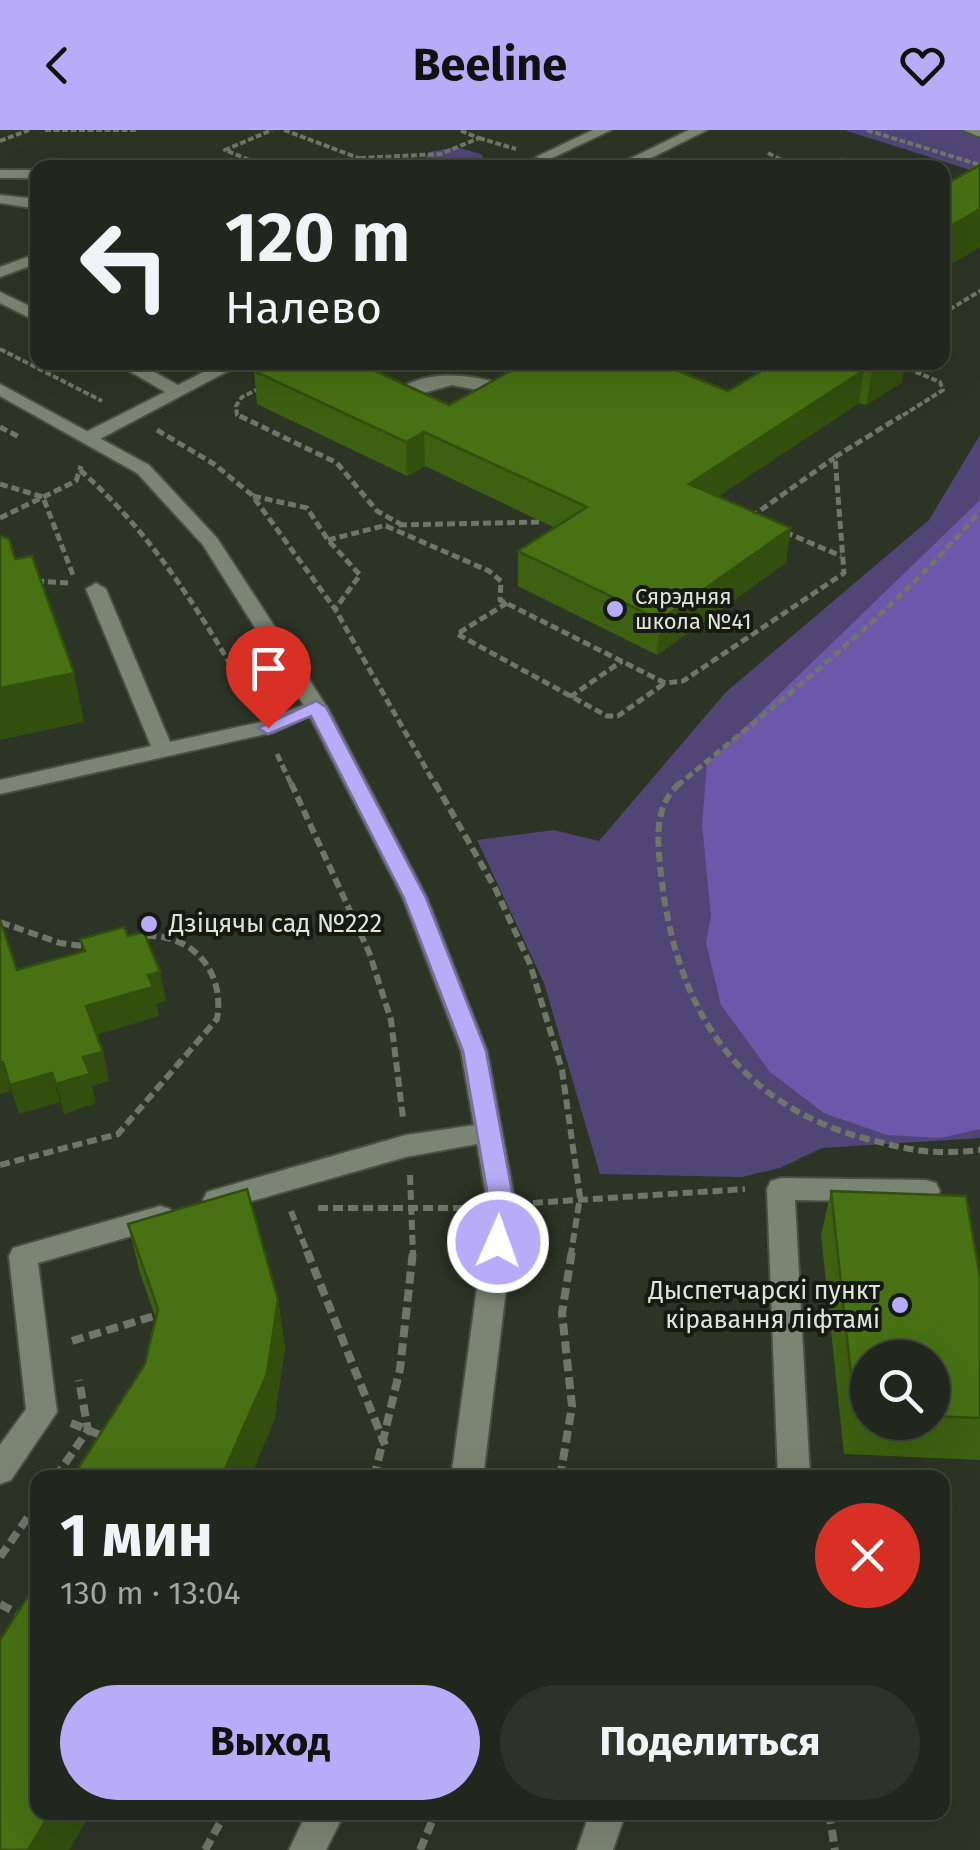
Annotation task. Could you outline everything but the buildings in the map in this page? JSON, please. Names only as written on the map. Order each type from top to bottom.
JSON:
[{"type":"street","points":[[568,130],[588,137]]},
{"type":"street","points":[[543,158],[604,130]]},
{"type":"street","points":[[635,160],[700,130]]},
{"type":"street","points":[[970,130],[980,133]]},
{"type":"street","points":[[0,174],[30,174]]},
{"type":"street","points":[[0,199],[30,201]]},
{"type":"street","points":[[0,272],[30,259]]},
{"type":"street","points":[[0,297],[30,313]]},
{"type":"street","points":[[137,370],[178,392]]},
{"type":"street","points":[[90,437],[221,370]]},
{"type":"street","points":[[401,394],[418,386],[477,378],[504,390],[530,375],[519,370]]},
{"type":"street","points":[[0,389],[114,450],[142,470],[210,542],[316,707],[415,898],[474,1051],[502,1208],[468,1470]]},
{"type":"street","points":[[96,589],[163,750]]},
{"type":"street","points":[[0,787],[268,728],[316,707]]},
{"type":"street","points":[[0,1470],[42,1412],[11,1259],[406,1146],[489,1133]]},
{"type":"street","points":[[794,1470],[781,1189],[926,1190]]},
{"type":"street","points":[[307,1850],[322,1820]]},
{"type":"street","points":[[595,1850],[605,1820]]},
{"type":"path","points":[[0,141],[29,130]]},
{"type":"path","points":[[46,130],[138,130]]},
{"type":"path","points":[[250,160],[225,150],[272,130]]},
{"type":"path","points":[[284,130],[365,160]]},
{"type":"path","points":[[360,158],[440,154],[479,138],[459,130]]},
{"type":"path","points":[[868,130],[980,165]]},
{"type":"path","points":[[768,152],[782,160]]},
{"type":"path","points":[[950,309],[980,290]]},
{"type":"path","points":[[750,384],[765,374],[755,370]]},
{"type":"path","points":[[842,556],[751,517],[835,457],[943,390],[940,382],[917,370]]},
{"type":"path","points":[[277,380],[242,397],[236,406],[237,415],[337,464],[376,511],[402,525]]},
{"type":"path","points":[[0,426],[31,443]]},
{"type":"path","points":[[78,468],[159,431]]},
{"type":"path","points":[[507,603],[457,634],[607,716],[618,716],[665,683],[683,680],[844,573],[835,457]]},
{"type":"path","points":[[0,518],[76,481],[78,468]]},
{"type":"path","points":[[78,468],[140,524],[172,567],[268,728],[374,968],[391,1020],[415,1208],[404,1332],[385,1446],[377,1470]]},
{"type":"path","points":[[0,484],[42,497]]},
{"type":"path","points":[[252,496],[306,508],[360,575],[335,609]]},
{"type":"path","points":[[19,580],[76,584],[42,497]]},
{"type":"path","points":[[980,511],[942,556],[855,638],[672,790],[656,826],[665,908],[682,972],[705,1024],[748,1080],[827,1128],[930,1155],[980,1150]]},
{"type":"path","points":[[328,540],[386,526],[543,522]]},
{"type":"path","points":[[386,526],[489,571],[501,581],[500,600],[665,683]]},
{"type":"path","points":[[570,697],[622,661]]},
{"type":"path","points":[[0,922],[82,949],[102,945]]},
{"type":"path","points":[[0,1165],[118,1134],[217,1020],[221,1003],[200,953],[182,940],[159,933],[121,941]]},
{"type":"path","points":[[580,1196],[781,1189]]},
{"type":"path","points":[[385,1446],[289,1208],[415,1208]]},
{"type":"path","points":[[72,1341],[154,1316]]},
{"type":"path","points":[[42,1412],[118,1443]]},
{"type":"path","points":[[0,1557],[30,1514]]},
{"type":"path","points":[[0,1604],[30,1621]]},
{"type":"path","points":[[205,1850],[222,1820]]},
{"type":"path","points":[[420,1850],[433,1820]]},
{"type":"path","points":[[829,1820],[835,1850]]},
{"type":"shaded area","points":[[844,130],[980,130],[980,173],[950,164],[950,160],[939,160]]},
{"type":"shaded area","points":[[456,147],[481,154],[485,160],[424,160],[429,152]]},
{"type":"shaded area","points":[[980,435],[980,1138],[822,1148],[780,1168],[742,1177],[600,1174],[544,983],[477,840],[554,830],[599,841],[726,692],[929,520]]},
{"type":"shaded area","points":[[980,500],[980,1129],[940,1138],[887,1135],[824,1113],[770,1072],[721,1005],[706,943],[711,916],[702,825],[707,764]]},
{"type":"place","name":"Сярэдняя школа №41","points":[[615,609]]},
{"type":"place","name":"Дзіцячы сад №222","points":[[149,924]]},
{"type":"place","name":"Дыспетчарскі пункт кіравання ліфтамі","points":[[900,1305]]},
{"type":"route","points":[[268,728],[316,707],[415,898],[474,1051],[502,1208],[498,1242]]}]
